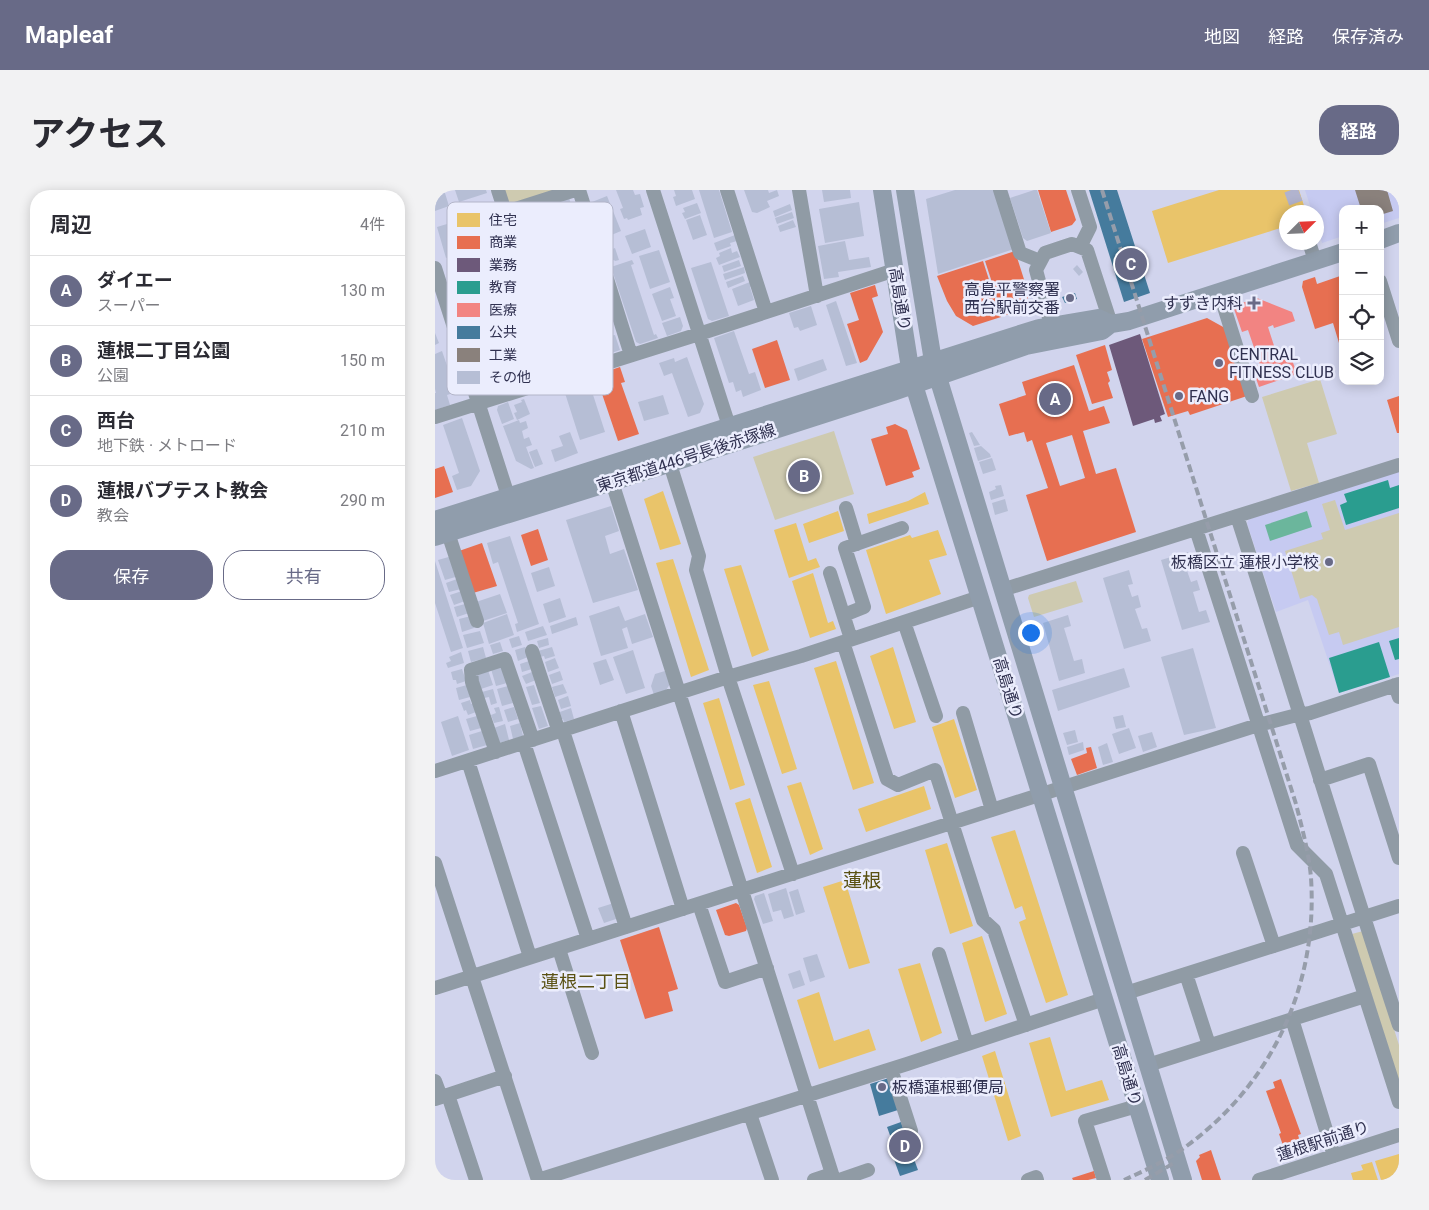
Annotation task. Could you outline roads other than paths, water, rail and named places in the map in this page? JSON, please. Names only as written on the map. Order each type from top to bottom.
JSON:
[{"type":"main road","name":"高島通り","points":[[882,190],[912,377],[1160,1180]]},
{"type":"main road","name":"高島通り","points":[[905,190],[935,369],[1183,1180]]},
{"type":"main road","points":[[1384,239],[1399,233]]},
{"type":"main road","points":[[1111,324],[1219,291],[1312,253],[1339,252]]},
{"type":"main road","name":"東京都道446号長後赤塚線","points":[[435,520],[612,482],[670,464],[935,369],[1026,346],[1098,318],[1111,324]]},
{"type":"main road","name":"東京都道446号長後赤塚線","points":[[441,535],[511,505],[729,426],[912,377]]},
{"type":"street","points":[[498,190],[502,202]]},
{"type":"street","points":[[538,202],[577,190],[581,202]]},
{"type":"street","points":[[653,190],[729,426]]},
{"type":"street","points":[[727,190],[766,312]]},
{"type":"street","points":[[799,190],[817,296]]},
{"type":"street","points":[[1000,190],[1020,253],[1040,261]]},
{"type":"street","points":[[1078,190],[1090,227],[1080,247]]},
{"type":"street","points":[[1054,334],[1036,270],[1045,253],[1072,244],[1087,250],[1111,324]]},
{"type":"street","points":[[435,268],[447,306]]},
{"type":"street","points":[[613,361],[895,270]]},
{"type":"street","points":[[1219,291],[1252,396]]},
{"type":"street","points":[[1384,294],[1399,341]]},
{"type":"street","points":[[613,300],[631,355]]},
{"type":"street","points":[[475,395],[511,505]]},
{"type":"street","points":[[435,417],[504,395]]},
{"type":"street","points":[[670,464],[699,556],[695,570],[793,874]]},
{"type":"street","points":[[1002,590],[1399,465]]},
{"type":"street","points":[[612,482],[741,890],[835,1178]]},
{"type":"street","points":[[846,508],[857,544]]},
{"type":"street","points":[[1237,516],[1399,1025]]},
{"type":"street","points":[[844,615],[865,607],[845,548],[903,528]]},
{"type":"street","points":[[1195,529],[1297,845],[1326,874],[1399,1102]]},
{"type":"street","points":[[441,535],[477,621]]},
{"type":"street","points":[[831,573],[844,615],[847,641],[887,779],[898,785],[935,770],[983,920],[994,930],[1026,1025]]},
{"type":"street","points":[[435,771],[980,597]]},
{"type":"street","points":[[904,622],[936,716]]},
{"type":"street","points":[[532,651],[561,731],[626,927]]},
{"type":"street","points":[[496,752],[472,682],[471,670],[505,659],[588,939]]},
{"type":"street","points":[[435,988],[1258,725],[1398,689]]},
{"type":"street","points":[[621,711],[683,909]]},
{"type":"street","points":[[963,713],[992,810]]},
{"type":"street","points":[[468,761],[530,958]]},
{"type":"street","points":[[1320,780],[1369,764],[1399,858]]},
{"type":"street","points":[[1243,853],[1274,946]]},
{"type":"street","points":[[435,863],[538,1180],[891,1069],[1104,999]]},
{"type":"street","points":[[699,904],[725,982],[767,968]]},
{"type":"street","points":[[1126,993],[1399,906]]},
{"type":"street","points":[[559,948],[591,1053]]},
{"type":"street","points":[[939,954],[967,1044]]},
{"type":"street","points":[[1186,974],[1209,1045]]},
{"type":"street","points":[[1148,1064],[1365,996]]},
{"type":"street","points":[[1292,1019],[1334,1156]]},
{"type":"street","points":[[891,1069],[911,1131]]},
{"type":"street","points":[[441,1097],[505,1076]]},
{"type":"street","points":[[435,1081],[476,1180]]},
{"type":"street","points":[[1104,1180],[1085,1121],[1137,1106]]},
{"type":"street","points":[[750,1114],[772,1180]]},
{"type":"street","name":"蓮根駅前通り","points":[[1259,1180],[1399,1135]]},
{"type":"street","points":[[814,1180],[835,1178],[868,1170]]},
{"type":"street","points":[[1028,1180],[1036,1177],[1037,1180]]},
{"type":"tunnel","points":[[1291,190],[1296,205]]},
{"type":"railway","points":[[1102,190],[1296,804],[1307,850],[1311,878],[1311,917],[1307,956],[1298,992],[1284,1028],[1266,1061],[1244,1092],[1218,1120],[1188,1145],[1165,1160],[1124,1180]]},
{"type":"railway","points":[[1145,1180],[1174,1163]]},
{"type":"place","name":"西台","points":[[1131,264]]},
{"type":"place","name":"高島平警察署 西台駅前交番","points":[[1070,298]]},
{"type":"place","name":"すずき内科","points":[[1254,303]]},
{"type":"place","name":"CENTRAL FITNESS CLUB","points":[[1219,363]]},
{"type":"place","name":"FANG","points":[[1179,396]]},
{"type":"place","name":"ダイエー","points":[[1055,399]]},
{"type":"place","name":"蓮根二丁目公園","points":[[804,476]]},
{"type":"place","name":"板橋区立 蓮根小学校","points":[[1329,562]]},
{"type":"place","name":"板橋蓮根郵便局","points":[[882,1087]]},
{"type":"place","name":"蓮根バプテスト教会","points":[[905,1146]]},
{"type":"district","name":"蓮根","points":[[862,880]]},
{"type":"district","name":"蓮根二丁目","points":[[586,981]]}]
